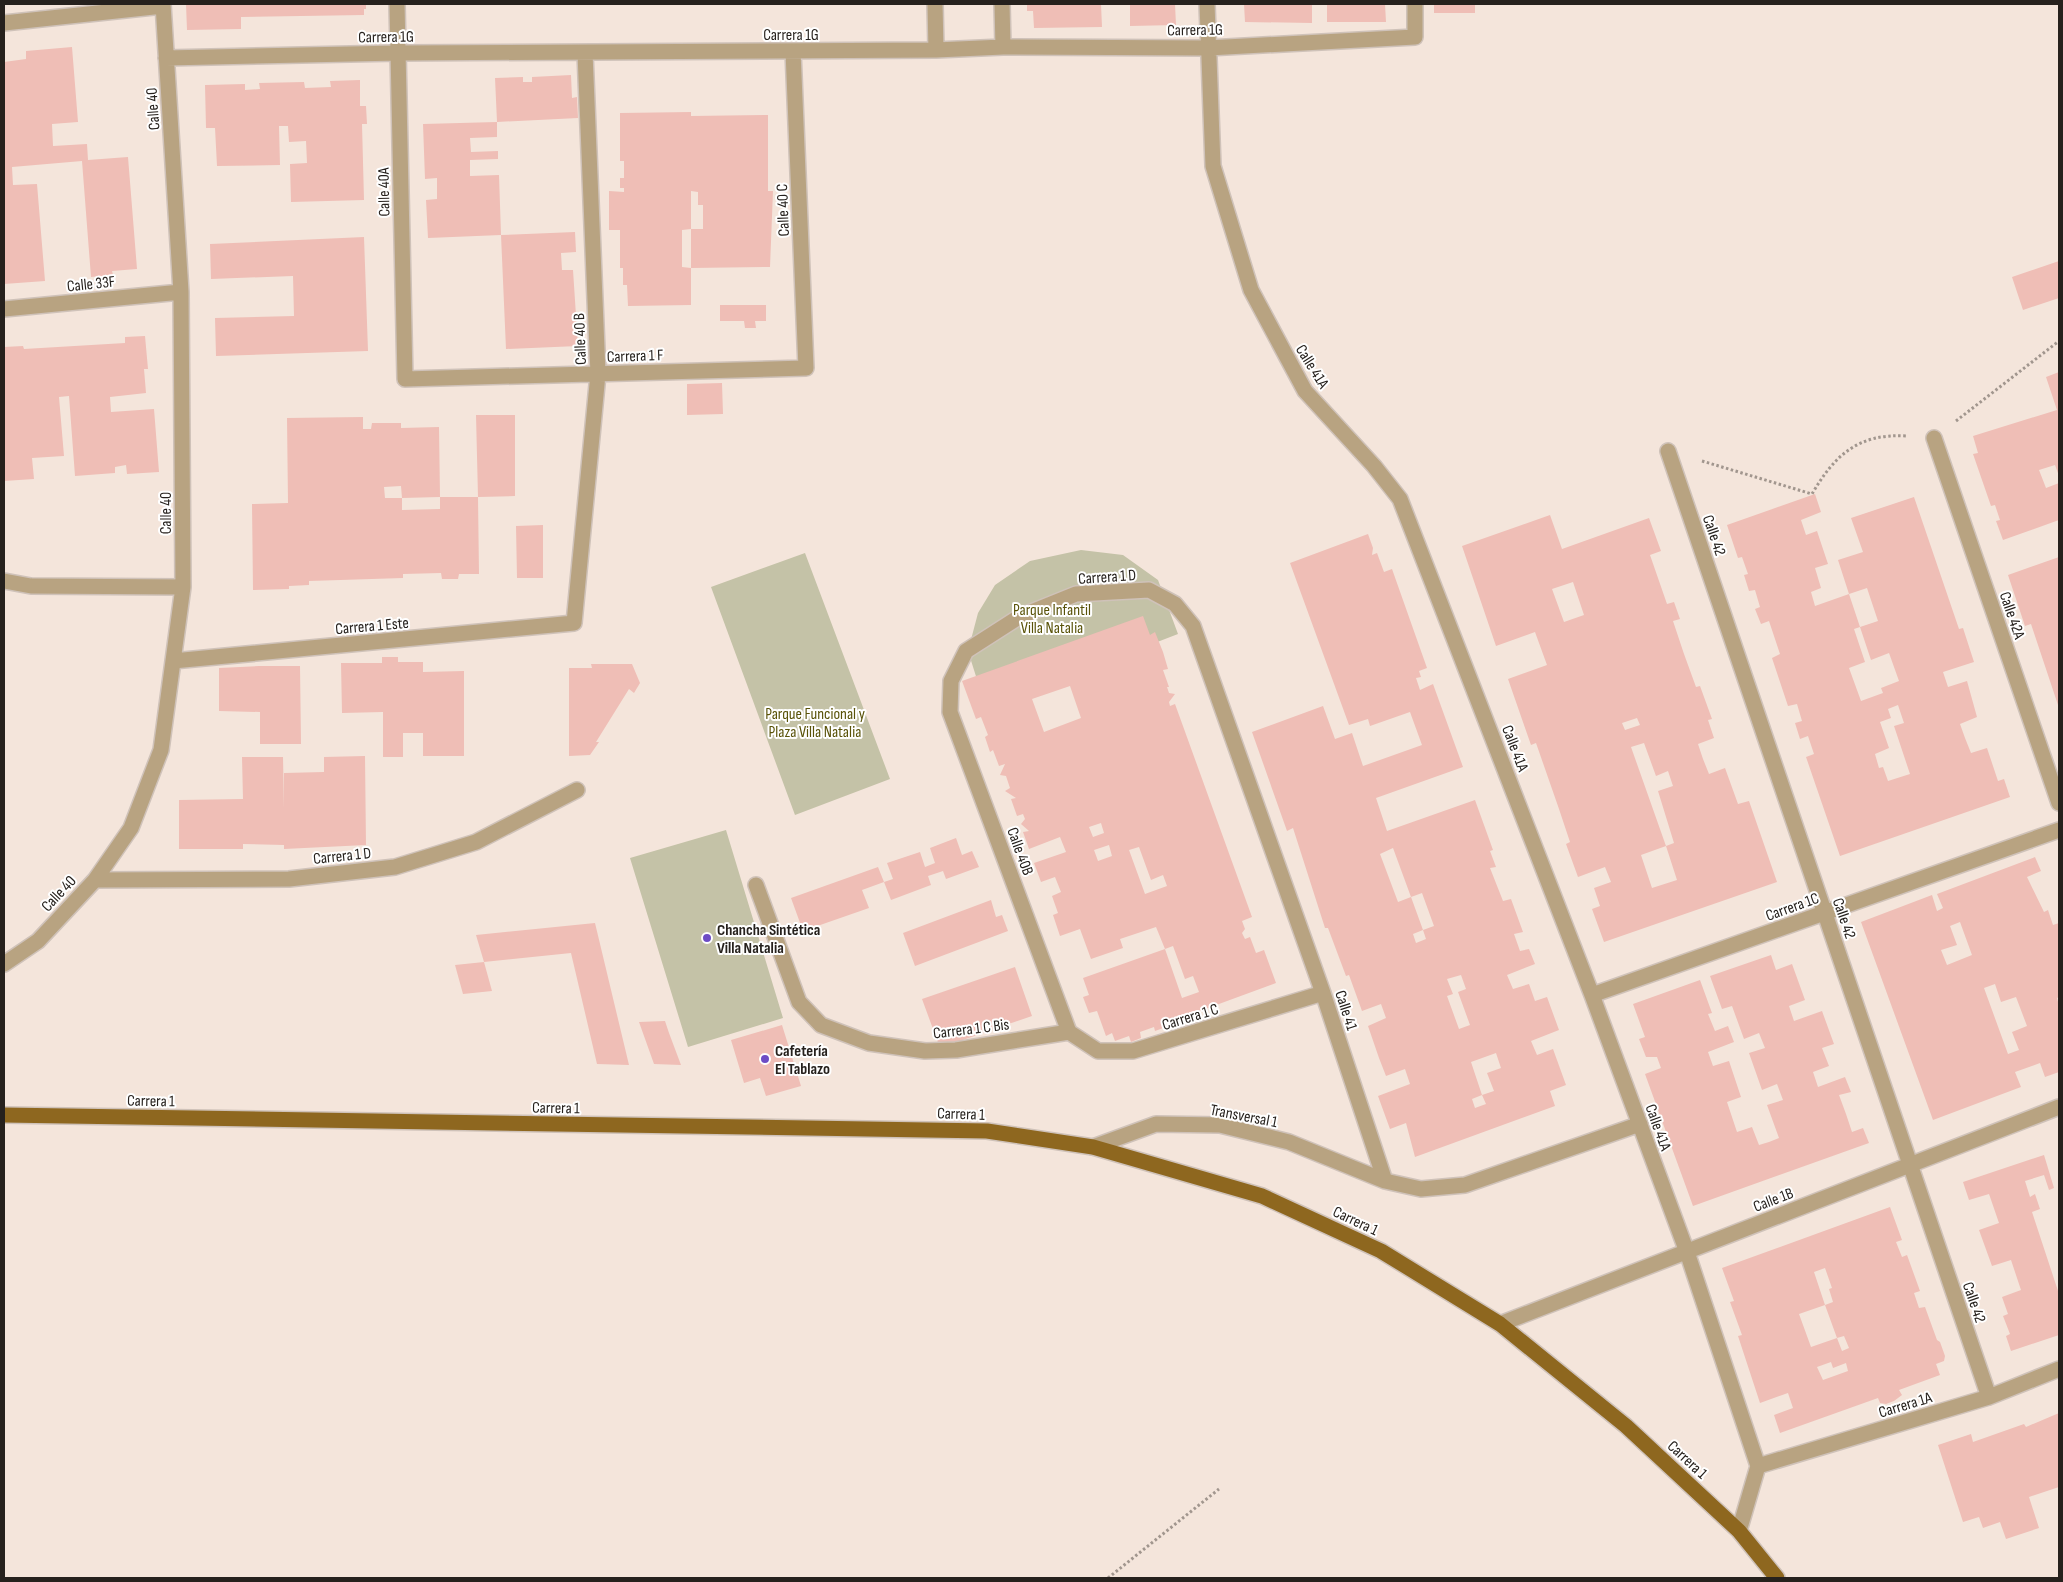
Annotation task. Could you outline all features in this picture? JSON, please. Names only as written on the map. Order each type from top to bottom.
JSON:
[{"type":"main road","name":"Carrera 1","points":[[4,1115],[987,1131],[1093,1147],[1262,1196],[1381,1251],[1500,1324],[1626,1426],[1738,1531],[1777,1578]]},
{"type":"street","name":"Calle 40A","points":[[397,4],[404,378]]},
{"type":"street","points":[[935,4],[936,50]]},
{"type":"street","points":[[1002,4],[1003,47]]},
{"type":"street","name":"Calle 41A","points":[[1208,4],[1213,166],[1251,290],[1305,391],[1374,466],[1400,498],[1640,1124],[1687,1252],[1758,1466]]},
{"type":"street","name":"Carrera 1G","points":[[166,58],[398,53],[936,50],[1003,47],[1208,48],[1415,37],[1415,4]]},
{"type":"street","points":[[4,23],[163,5]]},
{"type":"street","name":"Calle 40","points":[[4,964],[38,941],[95,880],[131,828],[161,750],[183,587],[182,292],[163,5]]},
{"type":"street","name":"Calle 40 C","points":[[793,51],[806,368]]},
{"type":"street","name":"Calle 40 B","points":[[574,623],[598,374],[586,53]]},
{"type":"street","name":"Calle 33F","points":[[4,309],[182,292]]},
{"type":"street","name":"Carrera 1 F","points":[[404,378],[806,368]]},
{"type":"street","name":"Calle 42A","points":[[1934,438],[2059,803]]},
{"type":"street","name":"Calle 42","points":[[1668,450],[1989,1397]]},
{"type":"street","points":[[4,581],[31,586],[183,587]]},
{"type":"street","name":"Carrera 1 D","points":[[951,680],[966,651],[1019,617],[1076,594],[1148,590],[1175,604]]},
{"type":"street","name":"Calle 41","points":[[1175,604],[1194,626],[1322,993],[1385,1181]]},
{"type":"street","name":"Carrera 1 Este","points":[[173,661],[574,623]]},
{"type":"street","name":"Calle 40B","points":[[951,680],[950,712],[1069,1032]]},
{"type":"street","name":"Carrera 1 D","points":[[95,880],[289,878],[394,867],[476,842],[577,790]]},
{"type":"street","name":"Carrera 1C","points":[[1592,995],[2059,830]]},
{"type":"street","name":"Carrera 1 C Bis","points":[[756,885],[799,1002],[821,1025],[869,1043],[925,1051],[956,1050],[1069,1032]]},
{"type":"street","name":"Carrera 1 C","points":[[1069,1032],[1098,1051],[1134,1051],[1322,993]]},
{"type":"street","name":"Calle 1B","points":[[1500,1324],[2059,1107]]},
{"type":"street","name":"Transversal 1","points":[[1093,1147],[1156,1124],[1220,1125],[1289,1142],[1385,1181]]},
{"type":"street","points":[[1385,1181],[1421,1189],[1465,1185],[1640,1124]]},
{"type":"street","name":"Carrera 1A","points":[[1758,1466],[1989,1397],[2059,1369]]},
{"type":"street","points":[[1738,1531],[1758,1466]]},
{"type":"path","points":[[1668,450],[1812,494],[1825,472],[1845,451],[1871,439],[1898,436],[1934,438],[2029,362],[2059,341]]},
{"type":"path","points":[[1108,1578],[1219,1489]]},
{"type":"green space","name":"Parque Infantil Villa Natalia","points":[[1081,550],[1123,555],[1158,580],[1178,634],[986,708],[968,651],[978,613],[995,585],[1030,561]]},
{"type":"green space","name":"Parque Funcional y Plaza Villa Natalia","points":[[805,553],[890,779],[795,815],[711,587]]},
{"type":"green space","name":"Chancha Sintética Villa Natalia","points":[[726,830],[783,1018],[688,1047],[630,858]]},
{"type":"building","points":[[186,4],[366,4],[366,9],[364,9],[364,15],[241,17],[241,29],[187,30]]},
{"type":"building","points":[[1027,4],[1101,4],[1102,27],[1034,28],[1033,11],[1027,11]]},
{"type":"building","points":[[1130,4],[1175,4],[1176,25],[1130,26]]},
{"type":"building","points":[[1244,4],[1312,4],[1312,23],[1245,22]]},
{"type":"building","points":[[1327,4],[1385,4],[1386,22],[1327,22]]},
{"type":"building","points":[[1434,4],[1475,4],[1475,13],[1434,13]]},
{"type":"building","points":[[72,47],[78,122],[52,124],[53,146],[87,144],[88,160],[128,157],[137,269],[112,271],[113,275],[91,277],[82,161],[12,167],[13,185],[37,184],[45,281],[4,284],[4,62],[26,59],[26,51]]},
{"type":"building","points":[[571,75],[572,98],[577,97],[578,118],[497,122],[495,78],[523,77],[523,82],[532,82],[532,77]]},
{"type":"building","points":[[360,80],[360,106],[366,106],[367,124],[362,124],[364,200],[291,202],[290,164],[307,163],[306,141],[289,142],[288,126],[279,126],[280,165],[217,166],[215,128],[206,128],[205,85],[245,84],[245,90],[260,89],[259,83],[304,82],[305,88],[331,87],[330,81]]},
{"type":"building","points":[[691,112],[691,116],[768,115],[768,191],[773,191],[770,267],[691,268],[691,305],[628,306],[627,285],[623,285],[623,268],[620,268],[620,230],[609,230],[609,191],[624,192],[624,188],[620,188],[620,178],[624,178],[624,161],[620,161],[620,113]],"holes":[[[691,191],[698,192],[698,205],[703,205],[703,229],[691,229]],[[691,229],[691,268],[682,267],[682,230]]]},
{"type":"building","points":[[497,122],[497,137],[470,138],[471,152],[498,151],[498,159],[470,160],[470,176],[499,175],[501,235],[428,238],[426,200],[437,199],[437,178],[425,179],[423,124]]},
{"type":"building","points":[[575,232],[576,252],[561,253],[562,270],[573,270],[578,346],[506,349],[501,235]]},
{"type":"building","points":[[364,237],[368,351],[216,356],[215,318],[294,316],[293,276],[211,279],[210,244]]},
{"type":"building","points":[[2059,261],[2059,298],[2023,310],[2012,277]]},
{"type":"building","points":[[720,305],[766,305],[766,321],[755,321],[756,328],[745,328],[744,321],[720,321]]},
{"type":"building","points":[[145,336],[148,369],[144,369],[146,393],[110,397],[111,412],[154,409],[159,472],[127,474],[126,465],[115,467],[115,473],[75,476],[69,396],[59,397],[64,456],[32,458],[34,479],[4,481],[4,347],[23,346],[24,349],[125,343],[125,337]]},
{"type":"building","points":[[2059,372],[2059,476],[2055,465],[2039,470],[2046,488],[2059,483],[2059,520],[2003,540],[1996,521],[2000,520],[1995,505],[1991,506],[1973,454],[1978,453],[1973,436],[2057,410],[2046,377]]},
{"type":"building","points":[[722,383],[723,414],[687,415],[687,384]]},
{"type":"building","points":[[476,415],[515,415],[515,496],[478,497]]},
{"type":"building","points":[[363,417],[363,429],[371,429],[372,423],[401,423],[401,428],[439,427],[440,497],[478,497],[479,574],[459,574],[458,579],[442,579],[441,573],[403,574],[403,578],[309,581],[309,585],[289,586],[289,589],[253,590],[252,504],[288,503],[287,418]],"holes":[[[401,486],[402,498],[385,498],[384,487]],[[440,497],[440,509],[402,510],[402,498]]]},
{"type":"building","points":[[1815,494],[1821,512],[1801,520],[1806,535],[1817,531],[1828,564],[1815,568],[1821,588],[1811,592],[1815,606],[1849,594],[1838,560],[1863,552],[1851,518],[1914,497],[1959,629],[1963,628],[1974,662],[1943,672],[1948,687],[1967,681],[1977,717],[1960,724],[1965,738],[1971,753],[1987,748],[1998,781],[2004,779],[2010,797],[1840,856],[1806,757],[1814,754],[1808,736],[1800,739],[1795,723],[1802,721],[1797,704],[1788,706],[1772,658],[1780,654],[1769,621],[1761,624],[1755,609],[1760,607],[1755,590],[1749,591],[1744,575],[1748,574],[1742,557],[1738,558],[1727,525]],"holes":[[[1867,588],[1878,621],[1860,627],[1849,594]],[[1860,627],[1871,660],[1889,653],[1899,681],[1881,688],[1883,693],[1861,701],[1849,668],[1865,662],[1854,629]],[[1898,705],[1904,723],[1894,726],[1910,774],[1888,781],[1883,767],[1879,768],[1875,754],[1889,748],[1880,722],[1891,718],[1888,709]]]},
{"type":"building","points":[[1550,515],[1562,549],[1649,518],[1661,551],[1650,555],[1667,604],[1674,602],[1680,619],[1673,621],[1696,687],[1700,686],[1712,719],[1708,720],[1714,738],[1698,744],[1703,759],[1709,774],[1725,768],[1738,804],[1749,801],[1777,882],[1604,942],[1592,909],[1600,906],[1594,888],[1611,882],[1605,867],[1578,877],[1566,844],[1570,842],[1536,743],[1531,745],[1508,679],[1547,665],[1535,632],[1496,646],[1462,546]],"holes":[[[1573,582],[1584,615],[1564,622],[1552,589]],[[1637,718],[1640,725],[1625,730],[1622,723]],[[1644,743],[1656,776],[1668,771],[1673,786],[1658,791],[1674,843],[1666,846],[1631,747]],[[1666,846],[1677,880],[1652,888],[1641,855]]]},
{"type":"building","points":[[543,525],[543,578],[517,578],[516,526]]},
{"type":"building","points":[[1368,534],[1373,548],[1372,555],[1377,553],[1384,572],[1392,569],[1427,668],[1419,671],[1421,677],[1416,678],[1420,690],[1433,684],[1463,767],[1376,798],[1387,831],[1475,800],[1493,850],[1490,851],[1496,867],[1490,868],[1503,901],[1511,899],[1523,932],[1514,934],[1520,951],[1529,949],[1535,964],[1507,975],[1513,989],[1529,984],[1535,1001],[1547,997],[1559,1030],[1531,1041],[1537,1055],[1553,1049],[1566,1085],[1550,1091],[1555,1106],[1415,1157],[1406,1123],[1390,1129],[1378,1096],[1410,1084],[1405,1069],[1386,1076],[1379,1058],[1368,1026],[1386,1018],[1381,1004],[1362,1011],[1349,975],[1346,976],[1328,928],[1325,928],[1293,828],[1287,831],[1252,732],[1323,706],[1335,739],[1352,733],[1363,766],[1422,745],[1410,712],[1370,726],[1368,719],[1349,725],[1290,563]],"holes":[[[1393,848],[1411,897],[1398,902],[1380,854]],[[1422,893],[1434,926],[1423,930],[1411,897]],[[1423,930],[1426,939],[1416,943],[1413,934]],[[1461,975],[1466,989],[1458,992],[1470,1025],[1459,1029],[1447,996],[1453,994],[1447,979]],[[1496,1053],[1501,1068],[1487,1073],[1494,1091],[1482,1095],[1471,1062]],[[1482,1095],[1486,1104],[1475,1108],[1472,1099]]]},
{"type":"building","points":[[2059,557],[2059,708],[2031,624],[2025,626],[2008,575]]},
{"type":"building","points":[[1143,616],[1150,635],[1155,632],[1163,652],[1168,669],[1163,670],[1169,687],[1167,687],[1169,693],[1175,694],[1169,702],[1170,706],[1175,704],[1252,917],[1242,921],[1245,929],[1242,933],[1245,939],[1250,937],[1256,953],[1264,950],[1276,983],[1189,1015],[1190,1020],[1169,1028],[1167,1023],[1165,1023],[1166,1027],[1155,1031],[1154,1027],[1140,1032],[1141,1038],[1131,1042],[1129,1036],[1115,1041],[1112,1033],[1106,1036],[1097,1011],[1089,1013],[1083,997],[1089,995],[1083,978],[1165,949],[1156,927],[1120,939],[1123,948],[1091,959],[1080,929],[1060,936],[1053,915],[1058,913],[1052,896],[1061,892],[1055,877],[1041,882],[1034,863],[1066,852],[1060,837],[1029,849],[1023,832],[1029,831],[1021,824],[1025,819],[1023,814],[1017,816],[1011,799],[1016,798],[1005,791],[1010,788],[1006,776],[1000,775],[1005,764],[999,766],[993,750],[990,752],[985,737],[988,735],[981,717],[976,719],[962,681]],"holes":[[[1070,686],[1081,718],[1044,732],[1032,699]],[[1101,823],[1104,833],[1093,837],[1089,827]],[[1109,845],[1112,856],[1098,861],[1094,850]],[[1139,847],[1151,880],[1163,875],[1167,886],[1145,894],[1129,850]],[[1173,946],[1185,979],[1193,976],[1199,992],[1182,998],[1165,949]]]},
{"type":"building","points":[[382,657],[398,657],[398,662],[423,662],[423,672],[464,671],[464,756],[423,756],[423,733],[403,733],[403,757],[383,757],[383,712],[342,713],[341,663],[382,663]]},
{"type":"building","points":[[591,664],[632,664],[640,683],[634,693],[629,689],[590,755],[569,756],[569,668],[592,668]]},
{"type":"building","points":[[300,666],[301,744],[260,744],[260,712],[219,711],[219,668]]},
{"type":"building","points":[[365,756],[366,845],[284,849],[284,845],[243,844],[243,849],[179,849],[179,800],[243,799],[242,757],[283,757],[284,808],[284,773],[324,772],[324,757]]},
{"type":"building","points":[[956,838],[962,855],[972,851],[979,867],[946,879],[943,871],[928,876],[931,885],[891,900],[884,882],[893,879],[887,863],[920,852],[925,867],[935,863],[930,848]]},
{"type":"building","points":[[2035,857],[2041,871],[2027,877],[2044,912],[2048,910],[2053,925],[2059,923],[2059,997],[2057,998],[2059,1006],[2059,1072],[2045,1077],[2040,1063],[2015,1072],[2021,1087],[1933,1120],[1861,922],[1932,895],[1937,911],[1943,908],[1937,894]],"holes":[[[1960,922],[1972,955],[1947,965],[1941,950],[1957,945],[1950,926]],[[1995,984],[2001,1002],[2016,997],[2027,1026],[2012,1032],[2019,1050],[2008,1054],[1984,988]]]},
{"type":"building","points":[[878,867],[884,882],[862,890],[869,908],[803,931],[791,898]]},
{"type":"building","points":[[991,900],[996,917],[1002,915],[1008,931],[915,966],[903,933]]},
{"type":"building","points":[[595,923],[629,1065],[597,1064],[571,953],[484,962],[476,935]]},
{"type":"building","points":[[1771,955],[1776,970],[1792,964],[1805,1000],[1789,1006],[1794,1021],[1822,1011],[1834,1044],[1822,1048],[1829,1066],[1813,1072],[1818,1087],[1845,1077],[1851,1092],[1839,1095],[1852,1132],[1863,1128],[1869,1143],[1693,1206],[1645,1074],[1661,1068],[1657,1057],[1646,1057],[1639,1039],[1645,1037],[1633,1004],[1700,980],[1712,1013],[1708,1014],[1715,1031],[1728,1026],[1734,1042],[1708,1052],[1713,1066],[1729,1061],[1741,1097],[1727,1102],[1737,1132],[1752,1127],[1759,1145],[1769,1142],[1779,1138],[1767,1105],[1783,1100],[1777,1084],[1762,1090],[1749,1053],[1765,1048],[1759,1033],[1744,1039],[1732,1006],[1722,1009],[1710,976]]},
{"type":"building","points":[[484,962],[492,991],[463,994],[455,965]]},
{"type":"building","points":[[1015,967],[1032,1016],[940,1048],[922,999]]},
{"type":"building","points":[[665,1021],[681,1065],[654,1064],[639,1022]]},
{"type":"building","name":"Cafetería El Tablazo","points":[[782,1025],[801,1086],[766,1096],[760,1078],[744,1083],[731,1040]]},
{"type":"building","points":[[2044,1155],[2054,1188],[2049,1190],[2044,1175],[2025,1181],[2030,1197],[2035,1194],[2040,1209],[2032,1212],[2059,1294],[2059,1335],[2011,1351],[2006,1336],[2010,1334],[2003,1316],[2008,1314],[2002,1297],[2021,1290],[2011,1260],[1992,1266],[1979,1230],[1999,1223],[1989,1194],[1969,1200],[1963,1182]]},
{"type":"building","points":[[1890,1207],[1902,1240],[1896,1242],[1902,1257],[1907,1255],[1920,1291],[1914,1293],[1919,1308],[1925,1307],[1945,1356],[1944,1361],[1936,1364],[1940,1375],[1899,1390],[1902,1395],[1886,1404],[1880,1403],[1878,1398],[1780,1433],[1774,1415],[1793,1408],[1788,1393],[1760,1403],[1738,1336],[1742,1335],[1730,1302],[1734,1301],[1722,1268]],"holes":[[[1825,1268],[1832,1288],[1829,1289],[1833,1302],[1825,1305],[1814,1272]],[[1825,1305],[1837,1338],[1811,1347],[1799,1314]],[[1844,1336],[1849,1348],[1842,1351],[1837,1338]],[[1831,1362],[1833,1368],[1846,1363],[1848,1371],[1823,1380],[1817,1367]]]},
{"type":"building","points":[[2059,1413],[2059,1487],[2029,1497],[2039,1528],[2006,1539],[2000,1522],[1983,1528],[1979,1517],[1963,1522],[1938,1445],[1971,1434],[1973,1442],[2024,1424],[2026,1427]]},
{"type":"place","name":"Chancha Sintética Villa Natalia","points":[[707,938]]},
{"type":"place","name":"Cafetería El Tablazo","points":[[765,1059]]}]
